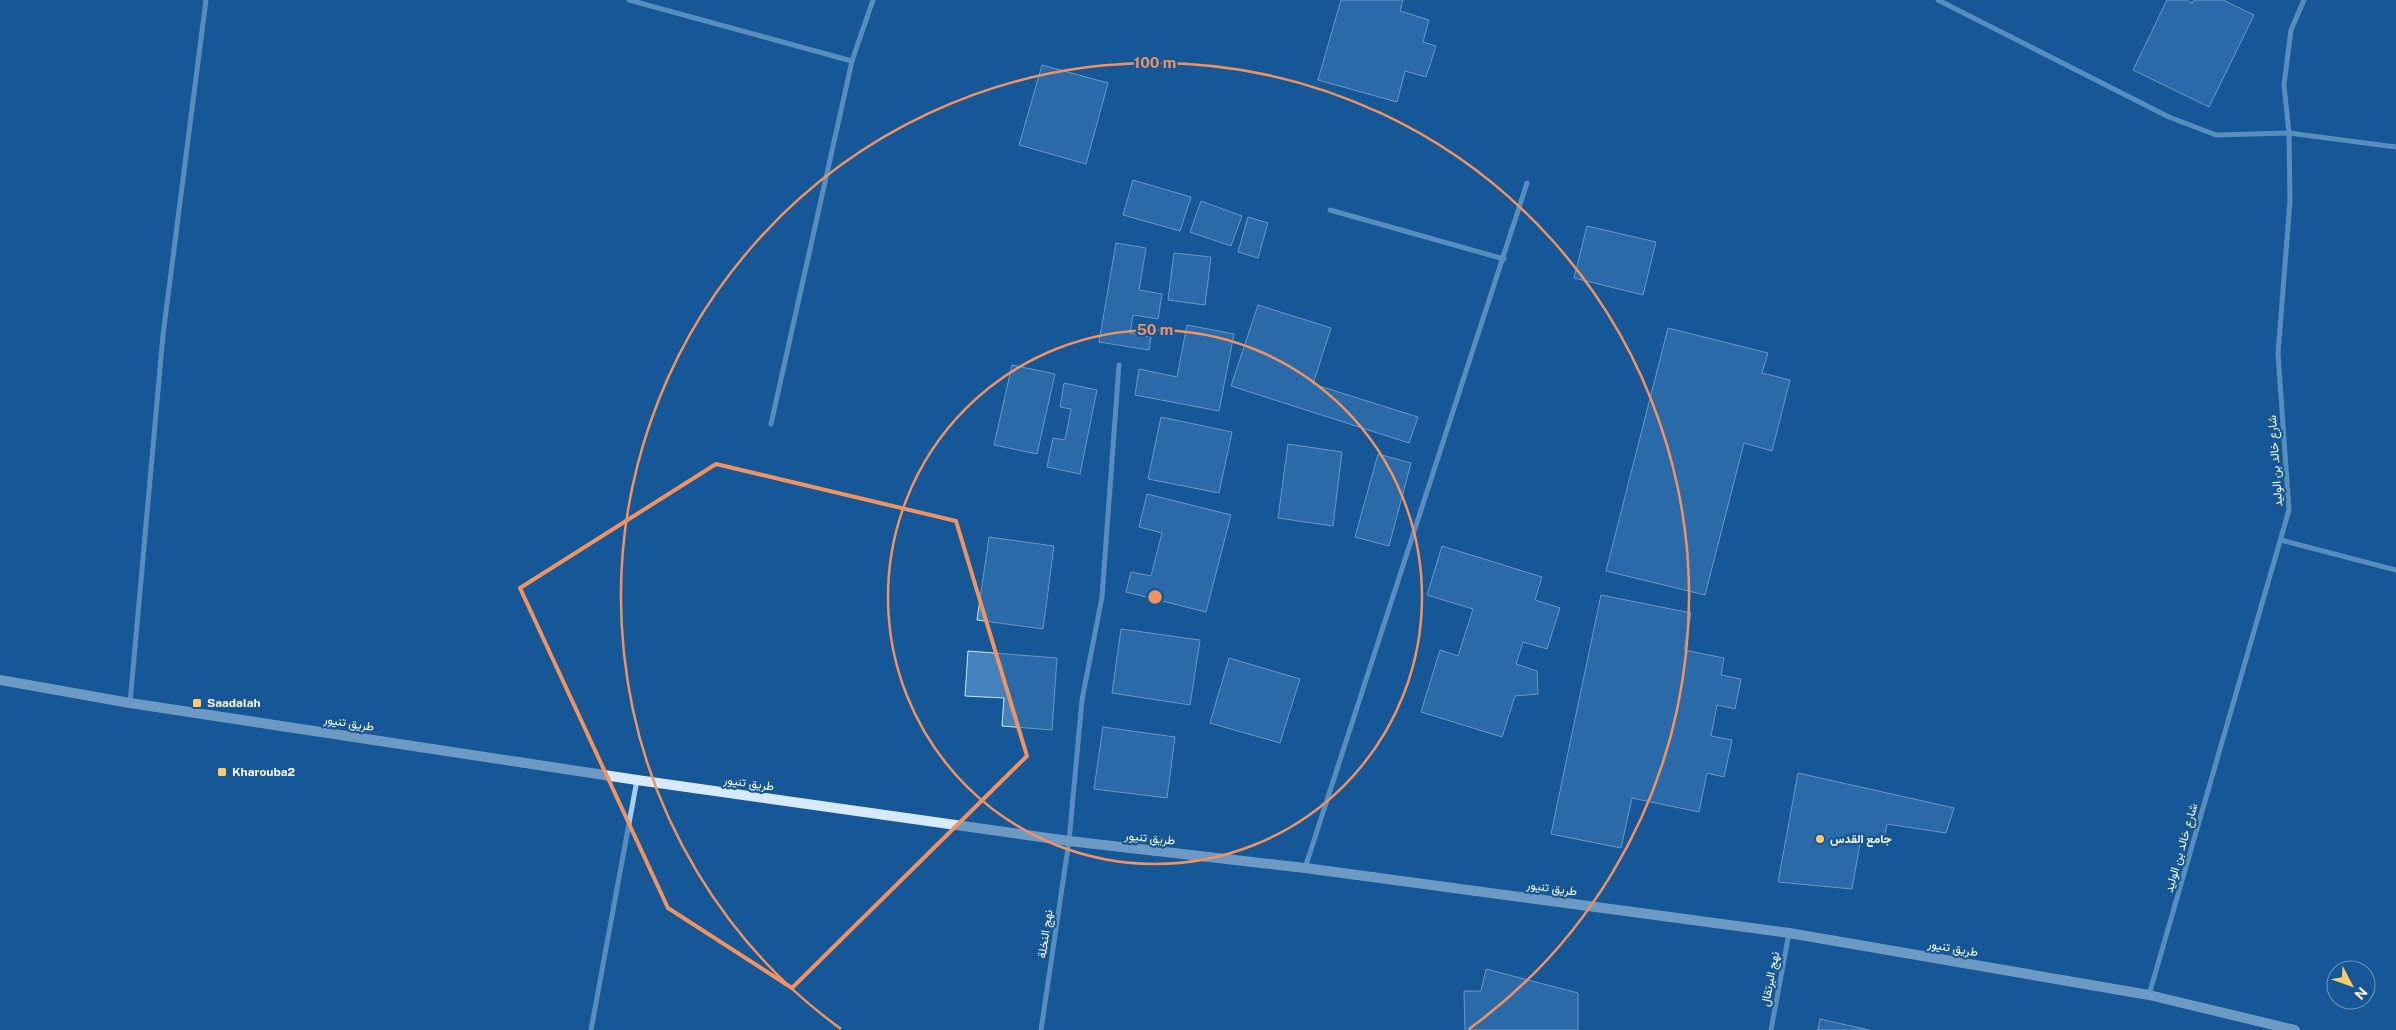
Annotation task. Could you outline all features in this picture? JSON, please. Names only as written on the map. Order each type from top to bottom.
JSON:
[{"type":"main road","name":"طريق تنيور","points":[[0,680],[130,703],[637,780],[1069,841],[1305,868],[1790,933],[2149,995],[2295,1030]]},
{"type":"street","points":[[130,703],[163,335],[206,0]]},
{"type":"street","points":[[629,0],[852,61]]},
{"type":"street","points":[[771,424],[852,61],[873,0]]},
{"type":"street","points":[[1938,0],[2169,117],[2216,136],[2289,133],[2396,147]]},
{"type":"street","name":"شارع خالد بن الوليد","points":[[2149,995],[2289,510],[2278,354],[2290,201],[2289,133],[2284,85],[2291,30],[2304,0]]},
{"type":"street","points":[[1305,868],[1504,259],[1527,183]]},
{"type":"street","points":[[1330,210],[1504,259]]},
{"type":"street","name":"نهج النخلة","points":[[1041,1030],[1069,841],[1082,700],[1102,597],[1112,486],[1119,365]]},
{"type":"street","points":[[2281,540],[2396,570]]},
{"type":"street","points":[[590,1030],[637,780]]},
{"type":"street","name":"نهج البرتقال","points":[[1771,1030],[1790,933]]},
{"type":"highlighted area","points":[[716,464],[956,521],[1027,756],[792,988],[668,908],[520,588]]},
{"type":"building","points":[[1341,0],[1403,0],[1400,11],[1429,20],[1423,42],[1436,46],[1426,77],[1405,71],[1397,102],[1318,80]]},
{"type":"building","points":[[2167,0],[2186,0],[2192,3],[2194,0],[2223,0],[2254,15],[2209,107],[2133,70]]},
{"type":"building","points":[[1042,65],[1108,83],[1086,164],[1019,145]]},
{"type":"building","points":[[1133,180],[1191,197],[1180,231],[1123,215]]},
{"type":"building","points":[[1201,201],[1242,216],[1231,246],[1190,232]]},
{"type":"building","points":[[1248,217],[1268,223],[1258,258],[1238,252]]},
{"type":"building","points":[[1587,226],[1656,242],[1643,295],[1574,278]]},
{"type":"building","points":[[1116,243],[1146,248],[1139,290],[1162,294],[1158,319],[1133,315],[1130,333],[1151,337],[1149,350],[1099,342]]},
{"type":"building","points":[[1174,253],[1211,257],[1205,305],[1168,300]]},
{"type":"building","points":[[1258,305],[1331,328],[1313,384],[1418,417],[1409,443],[1231,386]]},
{"type":"building","points":[[1187,325],[1234,334],[1219,411],[1135,395],[1139,369],[1177,377]]},
{"type":"building","points":[[1668,328],[1768,353],[1762,373],[1790,380],[1772,451],[1744,443],[1705,595],[1606,571]]},
{"type":"building","points":[[1012,365],[1055,374],[1037,454],[994,445]]},
{"type":"building","points":[[1064,383],[1097,390],[1080,474],[1047,467],[1053,438],[1065,440],[1071,409],[1060,407]]},
{"type":"building","points":[[1161,417],[1232,432],[1219,493],[1148,479]]},
{"type":"building","points":[[1288,444],[1342,452],[1333,526],[1278,518]]},
{"type":"building","points":[[1378,454],[1411,463],[1389,546],[1355,537]]},
{"type":"building","points":[[1147,494],[1231,515],[1206,612],[1126,592],[1131,572],[1151,576],[1162,533],[1139,527]]},
{"type":"building","points":[[989,537],[1054,546],[1043,629],[977,620]]},
{"type":"building","points":[[1442,546],[1542,577],[1535,600],[1560,608],[1547,649],[1523,642],[1516,664],[1537,671],[1538,694],[1515,696],[1502,737],[1421,712],[1440,650],[1458,656],[1473,609],[1427,595]]},
{"type":"building","points":[[1601,595],[1691,613],[1684,650],[1724,658],[1721,675],[1741,679],[1735,709],[1717,705],[1711,736],[1732,740],[1724,777],[1707,773],[1699,812],[1632,798],[1621,848],[1551,834]]},
{"type":"building","points":[[1121,629],[1200,640],[1190,705],[1112,693]]},
{"type":"building","points":[[968,651],[1057,658],[1052,730],[1002,726],[1004,698],[965,696]]},
{"type":"building","points":[[1229,658],[1300,679],[1280,743],[1210,723]]},
{"type":"building","points":[[1103,727],[1175,737],[1167,798],[1094,789]]},
{"type":"building","points":[[1798,773],[1954,808],[1946,833],[1887,824],[1883,843],[1861,838],[1852,889],[1778,882]]},
{"type":"building","points":[[1486,969],[1578,993],[1578,1030],[1465,1030],[1464,991],[1481,991]]},
{"type":"building","points":[[1820,1019],[1869,1030],[1818,1030]]},
{"type":"place","name":"Saadalah","points":[[197,703]]},
{"type":"place","name":"Kharouba2","points":[[222,772]]},
{"type":"place","name":"جامع القدس","points":[[1820,839]]}]
